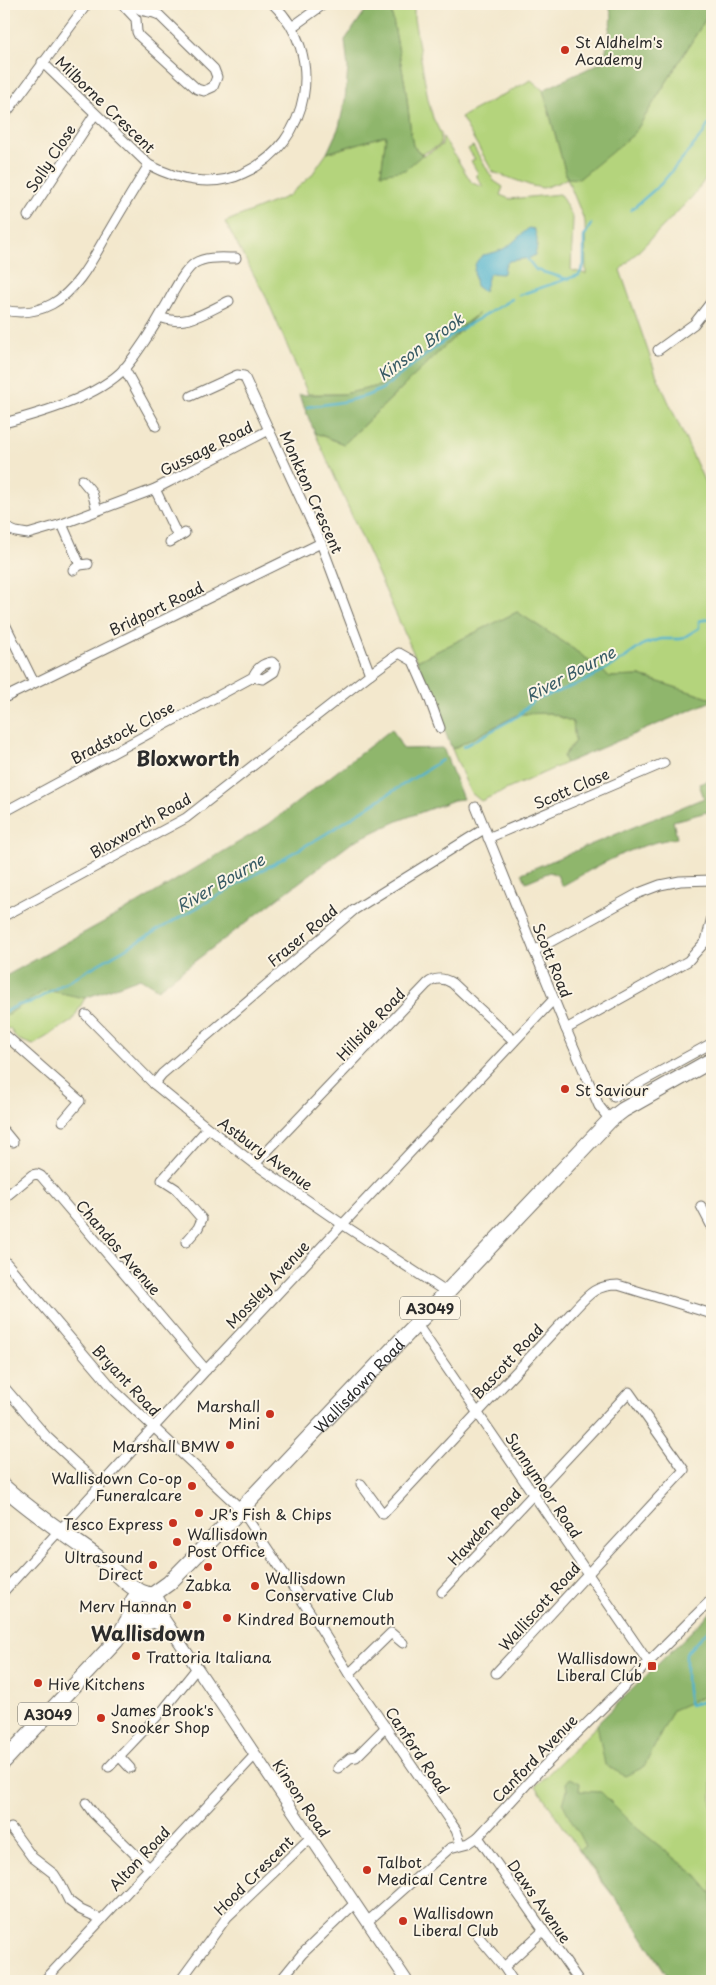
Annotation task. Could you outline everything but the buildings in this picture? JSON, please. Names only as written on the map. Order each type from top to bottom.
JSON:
[{"type":"main road","name":"Wallisdown Road","points":[[4,1761],[169,1583],[610,1120],[623,1110],[712,1060]]},
{"type":"main road","points":[[4,1486],[58,1530],[100,1559],[138,1591],[147,1608]]},
{"type":"main road","points":[[119,1576],[147,1608]]},
{"type":"street","points":[[4,116],[86,4]]},
{"type":"street","points":[[122,4],[136,19],[137,32],[140,36],[194,86],[204,91],[213,86],[218,77],[214,69],[159,15],[142,12],[132,4]]},
{"type":"street","name":"Milborne Crescent","points":[[42,62],[149,165],[164,173],[180,178],[213,181],[243,174],[258,166],[270,156],[292,130],[302,104],[305,89],[306,73],[303,54],[292,27],[273,4]]},
{"type":"street","points":[[292,27],[324,4]]},
{"type":"street","name":"Solly Close","points":[[28,216],[95,114]]},
{"type":"street","points":[[4,310],[27,312],[39,309],[53,303],[69,290],[87,268],[149,165]]},
{"type":"street","points":[[4,423],[80,398],[105,383],[124,368],[160,317],[183,277],[195,263],[210,258],[236,258]]},
{"type":"street","points":[[658,350],[694,324],[712,301]]},
{"type":"street","points":[[160,317],[169,321],[179,322],[229,302]]},
{"type":"street","points":[[124,368],[156,426]]},
{"type":"street","name":"Monkton Crescent","points":[[191,396],[237,375],[244,376],[320,543],[370,674]]},
{"type":"street","name":"Gussage Road","points":[[4,527],[28,534],[62,524],[155,489],[269,430]]},
{"type":"street","points":[[82,480],[92,492],[98,510]]},
{"type":"street","name":"Gussage Road","points":[[155,489],[178,537]]},
{"type":"street","points":[[62,524],[80,566]]},
{"type":"street","name":"Bridport Road","points":[[4,698],[320,543]]},
{"type":"street","points":[[4,622],[34,684]]},
{"type":"street","name":"Bloxworth Road","points":[[4,916],[186,818],[399,653],[413,661],[440,728]]},
{"type":"street","name":"Bradstock Close","points":[[4,812],[253,677]]},
{"type":"street","name":"Scott Close","points":[[488,838],[664,763]]},
{"type":"street","name":"Scott Road","points":[[476,807],[566,1029],[599,1106],[610,1120]]},
{"type":"street","name":"Fraser Road","points":[[154,1084],[162,1074],[226,1018],[354,910],[484,829]]},
{"type":"street","points":[[534,951],[639,893],[660,885],[680,881],[712,880]]},
{"type":"street","points":[[566,1029],[688,961],[706,941],[712,917]]},
{"type":"street","name":"Hillside Road","points":[[255,1164],[427,984],[433,980],[442,979],[452,984],[514,1041]]},
{"type":"street","name":"Mossley Avenue","points":[[4,1591],[152,1428],[554,999]]},
{"type":"street","name":"Astbury Avenue","points":[[86,1015],[154,1084],[208,1128],[255,1164],[342,1224],[446,1292]]},
{"type":"street","points":[[4,1034],[80,1101],[63,1121]]},
{"type":"street","points":[[614,1097],[712,1043]]},
{"type":"street","points":[[186,1242],[202,1222],[202,1219],[176,1189],[162,1180],[208,1128]]},
{"type":"street","points":[[4,1131],[13,1142]]},
{"type":"street","name":"Chandos Avenue","points":[[4,1198],[32,1175],[37,1174],[41,1176],[206,1370]]},
{"type":"street","points":[[701,1206],[712,1227]]},
{"type":"street","name":"Bryant Road","points":[[4,1260],[107,1382],[152,1428],[241,1509]]},
{"type":"street","name":"Bascott Road","points":[[361,1484],[383,1514],[589,1294],[598,1288],[618,1286],[712,1314]]},
{"type":"street","name":"Sunnymoor Road","points":[[416,1323],[649,1663]]},
{"type":"street","points":[[4,1387],[46,1436],[100,1485]]},
{"type":"street","name":"Hawden Road","points":[[442,1592],[629,1392],[684,1470]]},
{"type":"street","name":"Walliscott Road","points":[[496,1673],[684,1470]]},
{"type":"street","name":"Canford Road","points":[[241,1509],[349,1674],[456,1830],[461,1844]]},
{"type":"street","name":"Canford Avenue","points":[[367,1922],[442,1854],[455,1845],[469,1843],[478,1837],[539,1771],[712,1600]]},
{"type":"street","name":"Kinson Road","points":[[147,1608],[172,1631],[406,1981]]},
{"type":"street","points":[[349,1674],[392,1633],[403,1643]]},
{"type":"street","points":[[109,1767],[164,1709],[196,1668]]},
{"type":"street","points":[[338,1768],[350,1758],[356,1757],[386,1727]]},
{"type":"street","name":"Alton Road","points":[[44,1981],[255,1755]]},
{"type":"street","points":[[119,1756],[130,1768]]},
{"type":"street","points":[[86,1803],[93,1813],[150,1868]]},
{"type":"street","points":[[11,1828],[32,1857],[54,1874],[69,1901],[81,1910],[101,1919]]},
{"type":"street","name":"Daws Avenue","points":[[478,1837],[579,1981]]},
{"type":"street","name":"Hood Crescent","points":[[186,1981],[183,1977],[227,1917],[310,1838]]},
{"type":"street","points":[[280,1981],[302,1954],[354,1904]]},
{"type":"street","points":[[504,1967],[543,1931]]},
{"type":"street","points":[[477,1935],[504,1967],[513,1981]]},
{"type":"green space","points":[[370,4],[390,4],[406,90],[413,146],[422,155],[405,170],[381,174],[386,135],[327,153],[339,127],[345,100],[348,68],[345,40]]},
{"type":"green space","points":[[390,4],[414,4],[414,19],[428,99],[433,118],[441,134],[440,145],[422,154],[413,146],[406,90]]},
{"type":"green space","points":[[609,4],[712,4],[712,9],[634,134],[579,179],[567,178],[543,90],[604,61],[612,16]]},
{"type":"green space","points":[[712,9],[712,170],[692,197],[620,270],[656,374],[712,498],[712,699],[640,676],[610,677],[568,645],[517,612],[417,661],[315,433],[344,444],[475,317],[383,385],[344,394],[308,394],[266,297],[225,222],[288,196],[311,176],[327,153],[386,135],[381,174],[422,154],[423,156],[442,145],[443,137],[472,183],[483,187],[471,161],[475,159],[468,149],[473,146],[494,181],[503,187],[500,195],[510,199],[560,194],[573,218],[571,270],[586,274],[585,222],[567,178],[543,188],[493,172],[461,117],[531,80],[543,90],[567,177],[634,134]]},
{"type":"green space","points":[[479,313],[344,444],[315,433],[299,395],[344,394],[383,385]]},
{"type":"green space","points":[[517,612],[568,645],[610,677],[640,676],[712,699],[712,701],[566,763],[563,757],[575,741],[573,722],[550,713],[519,714],[452,749],[417,661]]},
{"type":"green space","points":[[550,713],[573,722],[575,741],[563,756],[566,763],[481,801],[470,792],[452,749],[519,714]]},
{"type":"green space","points":[[392,729],[403,749],[443,748],[463,799],[454,800],[400,820],[354,841],[158,989],[140,978],[85,998],[45,990],[4,1017],[4,977],[138,903],[269,824]]},
{"type":"green space","points":[[712,779],[712,815],[709,816],[707,812],[673,821],[677,838],[631,850],[562,886],[557,875],[550,872],[526,882],[522,873],[704,798],[699,784]]},
{"type":"green space","points":[[45,989],[85,998],[72,1021],[33,1045],[17,1039],[10,1029],[4,1028],[4,1017]]},
{"type":"green space","points":[[712,1611],[712,1981],[671,1981],[630,1917],[591,1868],[536,1786]]},
{"type":"green space","points":[[712,1611],[712,1693],[673,1710],[644,1767],[625,1776],[605,1765],[597,1724]]},
{"type":"green space","points":[[570,1778],[580,1783],[579,1791],[601,1792],[638,1829],[695,1874],[712,1894],[712,1981],[671,1981],[630,1917],[579,1850],[585,1846],[563,1804],[567,1790],[566,1783]]},
{"type":"water","points":[[529,228],[534,229],[536,235],[535,255],[530,258],[509,261],[505,266],[504,273],[491,273],[484,292],[476,286],[474,269],[479,258],[504,248]]},
{"type":"waterway","name":"Kinson Brook","points":[[631,210],[661,184],[703,134],[712,118]]},
{"type":"waterway","points":[[519,295],[579,275],[584,265],[584,237],[591,224]]},
{"type":"waterway","name":"Kinson Brook","points":[[526,257],[536,270],[567,279]]},
{"type":"waterway","name":"Kinson Brook","points":[[307,407],[342,402],[366,396],[382,389],[453,334],[512,299]]},
{"type":"waterway","name":"River Bourne","points":[[463,747],[518,716],[533,701],[583,682],[622,660],[644,644],[661,639],[681,639],[699,628],[699,621],[712,618]]},
{"type":"waterway","name":"River Bourne","points":[[4,1012],[19,1005],[32,1002],[324,835],[442,760]]},
{"type":"waterway","points":[[712,1626],[686,1653],[687,1686],[690,1705],[705,1701],[712,1702]]},
{"type":"place","name":"St Aldhelm's Academy","points":[[565,50]]},
{"type":"place","name":"St Saviour","points":[[565,1089]]},
{"type":"place","name":"Marshall Mini","points":[[270,1414]]},
{"type":"place","name":"Marshall BMW","points":[[230,1445]]},
{"type":"place","name":"Wallisdown Co-op Funeralcare","points":[[192,1486]]},
{"type":"place","name":"JR's Fish & Chips","points":[[199,1513]]},
{"type":"place","name":"Tesco Express","points":[[173,1523]]},
{"type":"place","name":"Wallisdown Post Office","points":[[177,1542]]},
{"type":"place","name":"Ultrasound Direct","points":[[153,1565]]},
{"type":"place","name":"Żabka","points":[[208,1567]]},
{"type":"place","name":"Wallisdown Conservative Club","points":[[255,1586]]},
{"type":"place","name":"Merv Hannan","points":[[187,1605]]},
{"type":"place","name":"Kindred Bournemouth","points":[[227,1618]]},
{"type":"place","name":"Trattoria Italiana","points":[[136,1656]]},
{"type":"place","name":"Wallisdown, Liberal Club","points":[[652,1666]]},
{"type":"place","name":"Hive Kitchens","points":[[38,1683]]},
{"type":"place","name":"James Brook's Snooker Shop","points":[[101,1718]]},
{"type":"place","name":"Talbot Medical Centre","points":[[367,1870]]},
{"type":"place","name":"Wallisdown Liberal Club","points":[[403,1921]]},
{"type":"district","name":"Bloxworth","points":[[188,758]]},
{"type":"district","name":"Wallisdown","points":[[148,1633]]}]
